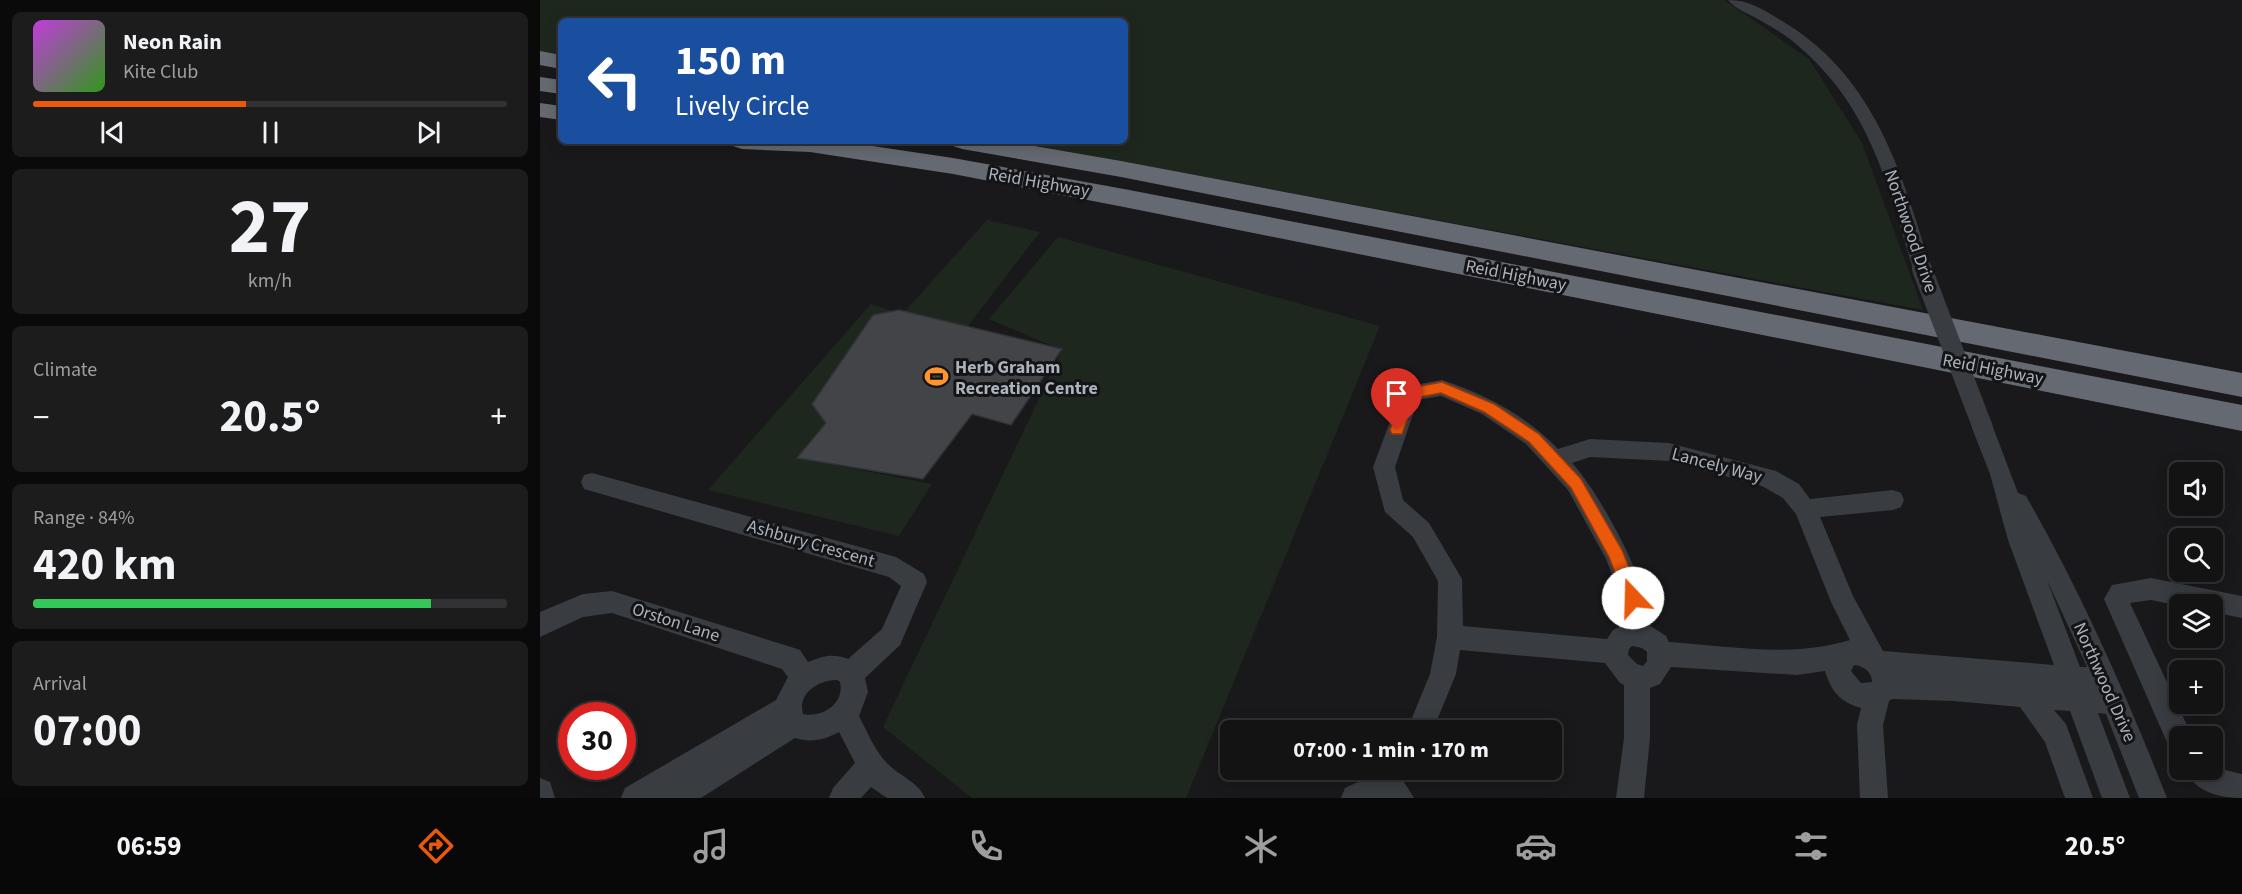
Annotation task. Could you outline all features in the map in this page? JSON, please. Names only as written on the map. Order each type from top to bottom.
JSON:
[{"type":"highway","points":[[540,58],[558,61]]},
{"type":"highway","points":[[540,84],[558,87]]},
{"type":"highway","points":[[540,111],[558,113]]},
{"type":"highway","points":[[540,127],[558,129]]},
{"type":"highway","points":[[786,144],[829,147]]},
{"type":"highway","name":"Reid Highway","points":[[808,144],[1124,198],[2242,418]]},
{"type":"highway","name":"Reid Highway","points":[[979,144],[1189,182],[2242,385]]},
{"type":"street","name":"Northwood Drive","points":[[1735,0],[1773,21],[1818,56],[1846,88],[1868,120],[1886,156],[1922,268],[2001,474],[2020,540],[2116,798]]},
{"type":"street","name":"Northwood Drive","points":[[1748,0],[1769,14],[1773,21]]},
{"type":"street","points":[[1424,720],[1443,674],[1450,637],[1450,579],[1421,530],[1392,505],[1384,467],[1410,393],[1442,388],[1489,408],[1534,438],[1576,483],[1616,555],[1633,598],[1638,634]]},
{"type":"street","name":"Lancely Way","points":[[1554,460],[1590,448],[1669,452],[1768,478],[1791,491],[1805,509],[1843,602],[1863,673]]},
{"type":"street","name":"Northwood Drive","points":[[2001,474],[2041,542],[2111,692],[2153,798]]},
{"type":"street","name":"Ashbury Crescent","points":[[591,482],[896,567],[915,582],[891,637],[851,674]]},
{"type":"street","points":[[1805,509],[1893,500]]},
{"type":"street","points":[[2174,726],[2116,599],[2121,593],[2151,589],[2242,607]]},
{"type":"street","name":"Orston Lane","points":[[540,625],[577,607],[593,602],[612,602],[791,659],[804,679]]},
{"type":"street","points":[[1638,634],[1652,640],[1662,660],[1657,672],[1645,678],[1637,677],[1621,668],[1615,652],[1622,638],[1638,634]]},
{"type":"street","points":[[1450,637],[1615,652]]},
{"type":"street","points":[[1661,654],[1797,663],[2026,693],[2074,689]]},
{"type":"street","points":[[826,668],[839,668],[851,674],[855,691],[844,714],[833,723],[817,729],[805,730],[790,716],[790,696],[804,679],[826,668]]},
{"type":"street","points":[[1863,673],[2111,692]]},
{"type":"street","points":[[1863,673],[1870,725],[1874,798]]},
{"type":"street","points":[[1630,798],[1637,738],[1637,677]]},
{"type":"street","points":[[2026,693],[2056,734],[2079,798]]},
{"type":"street","points":[[844,714],[871,766],[880,776],[911,798]]},
{"type":"street","points":[[635,798],[790,716]]},
{"type":"street","points":[[675,798],[790,716]]},
{"type":"street","points":[[843,798],[871,766]]},
{"type":"street","points":[[2215,780],[2242,788]]},
{"type":"street","points":[[1354,798],[1394,783]]},
{"type":"street","points":[[540,792],[541,798]]},
{"type":"shaded area","points":[[540,0],[1724,0],[1809,59],[1862,143],[1923,310],[1027,144],[1128,144],[1128,18],[558,18],[558,57],[540,54]]},
{"type":"shaded area","points":[[987,220],[1040,232],[967,327],[905,311]]},
{"type":"shaded area","points":[[1058,237],[1380,326],[1186,798],[972,798],[883,727],[1062,350],[989,319]]},
{"type":"shaded area","points":[[871,304],[893,311],[873,316],[812,404],[826,423],[798,458],[932,484],[899,536],[708,490]]},
{"type":"building","name":"Herb Graham Recreation Centre","points":[[899,310],[1062,349],[1011,425],[972,414],[923,479],[797,458],[826,423],[812,404],[873,315]]},
{"type":"place","name":"Herb Graham Recreation Centre","points":[[937,377]]},
{"type":"route","points":[[1397,430],[1410,393],[1442,388],[1489,408],[1534,438],[1576,483],[1616,555],[1633,598]]}]
